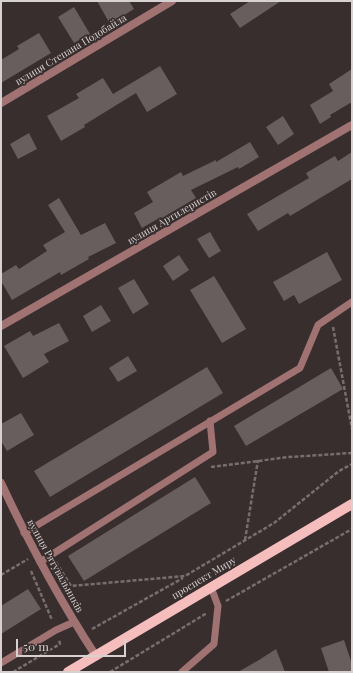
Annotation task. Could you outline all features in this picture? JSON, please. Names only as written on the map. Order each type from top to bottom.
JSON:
[{"type":"main road","name":"проспект Миру","points":[[68,672],[352,504]]},
{"type":"street","name":"вулиця Степана Подобайла","points":[[1,103],[172,1]]},
{"type":"street","name":"вулиця Артилеристів","points":[[1,326],[352,125]]},
{"type":"street","name":"вулиця Рятувальників","points":[[1,483],[24,533],[74,622],[96,656]]},
{"type":"lane","points":[[24,533],[300,368],[318,325],[352,302]]},
{"type":"lane","points":[[40,562],[213,452],[210,421]]},
{"type":"lane","points":[[182,672],[214,644],[218,606],[211,587]]},
{"type":"lane","points":[[1,663],[56,630],[74,622]]},
{"type":"path","points":[[331,316],[352,429]]},
{"type":"path","points":[[207,468],[258,460],[352,453]]},
{"type":"path","points":[[245,540],[258,460]]},
{"type":"path","points":[[82,634],[185,576],[274,523],[339,471],[352,464]]},
{"type":"path","points":[[110,672],[218,606],[352,529]]},
{"type":"path","points":[[23,553],[56,630]]},
{"type":"path","points":[[1,575],[36,554]]},
{"type":"path","points":[[52,555],[71,586],[185,576]]},
{"type":"path","points":[[13,672],[60,644]]},
{"type":"building","points":[[97,1],[129,1],[134,9],[110,24]]},
{"type":"building","points":[[250,1],[281,1],[240,28],[230,14]]},
{"type":"building","points":[[74,7],[90,34],[74,43],[58,17]]},
{"type":"building","points":[[39,33],[51,53],[1,83],[1,60],[19,49],[17,46]]},
{"type":"building","points":[[160,66],[177,94],[147,112],[136,93],[61,141],[47,116],[79,98],[76,94],[103,78],[113,94]]},
{"type":"building","points":[[352,69],[352,102],[330,115],[331,117],[320,124],[310,105],[333,91],[329,84]]},
{"type":"building","points":[[283,116],[294,134],[278,145],[266,127]]},
{"type":"building","points":[[29,133],[37,149],[18,159],[10,144]]},
{"type":"building","points":[[250,142],[259,157],[239,169],[238,167],[191,190],[196,198],[142,228],[134,213],[153,202],[147,192],[181,172],[183,176],[216,160],[216,162]]},
{"type":"building","points":[[352,152],[352,179],[290,216],[288,213],[258,231],[247,214],[309,178],[306,173],[335,156],[338,161]]},
{"type":"building","points":[[59,198],[81,235],[105,223],[116,243],[88,257],[89,259],[61,275],[60,272],[12,300],[1,281],[1,274],[16,265],[19,269],[47,251],[43,245],[65,232],[48,205]]},
{"type":"building","points":[[210,232],[221,251],[209,258],[197,239]]},
{"type":"building","points":[[327,252],[342,280],[299,304],[294,295],[284,301],[273,282]]},
{"type":"building","points":[[179,255],[189,270],[173,281],[163,266]]},
{"type":"building","points":[[214,276],[246,329],[222,343],[190,290]]},
{"type":"building","points":[[134,279],[149,304],[133,314],[118,288]]},
{"type":"building","points":[[101,305],[111,321],[92,332],[83,316]]},
{"type":"building","points":[[59,323],[69,341],[44,354],[49,362],[23,378],[4,346],[30,331],[33,336]]},
{"type":"building","points":[[128,356],[137,371],[118,382],[109,368]]},
{"type":"building","points":[[207,367],[223,393],[50,497],[34,471]]},
{"type":"building","points":[[331,368],[343,389],[246,446],[234,426]]},
{"type":"building","points":[[21,413],[34,435],[7,451],[1,441],[1,424]]},
{"type":"building","points":[[195,477],[211,503],[84,581],[68,556]]},
{"type":"building","points":[[28,589],[41,609],[1,634],[1,606]]},
{"type":"building","points":[[344,640],[352,664],[352,672],[329,672],[321,648]]},
{"type":"building","points":[[276,649],[285,672],[238,672],[259,660]]}]
